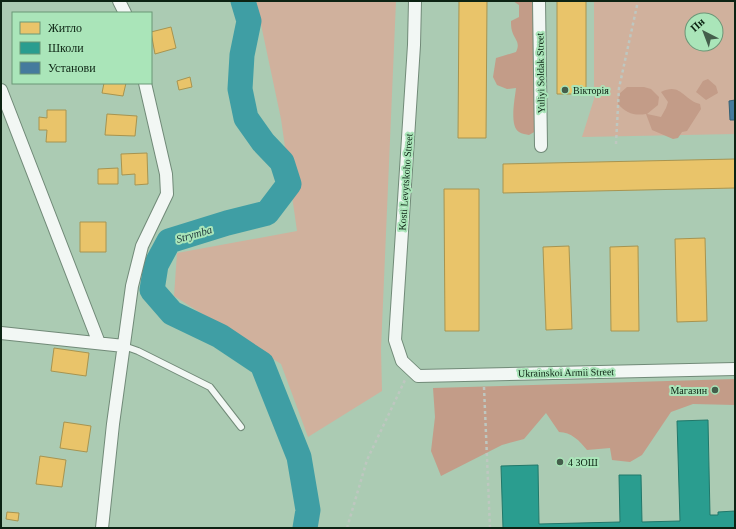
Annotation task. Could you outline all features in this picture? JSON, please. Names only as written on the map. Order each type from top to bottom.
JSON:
[{"type":"street","points":[[119,1],[124,12]]},
{"type":"street","name":"Kosti Levytskoho Street","points":[[407,365],[395,340],[414,45],[415,1]]},
{"type":"street","name":"Yuliyi Soldak Street","points":[[539,1],[541,146]]},
{"type":"street","points":[[102,528],[113,424],[132,286],[142,246],[167,194],[166,174],[145,84]]},
{"type":"street","points":[[1,90],[99,343]]},
{"type":"street","points":[[1,332],[124,346]]},
{"type":"street","name":"Ukrainskoi Armii Street","points":[[407,365],[418,376],[735,369]]},
{"type":"lane","points":[[124,346],[138,351],[210,387],[241,427]]},
{"type":"path","points":[[616,144],[619,88],[638,1]]},
{"type":"path","points":[[347,528],[367,460],[407,365]]},
{"type":"path","points":[[484,374],[490,528]]},
{"type":"shaded area","points":[[256,1],[396,1],[381,349],[382,391],[308,437],[281,364],[174,296],[177,253],[297,231],[281,119]]},
{"type":"shaded area","points":[[513,1],[538,1],[536,131],[529,135],[519,132],[514,124],[513,112],[516,88],[507,89],[497,85],[493,77],[496,58],[516,52],[518,46],[512,31],[511,21],[519,17],[519,5]]},
{"type":"shaded area","points":[[594,1],[735,1],[735,134],[582,137],[594,99]]},
{"type":"shaded area","points":[[708,79],[716,86],[718,93],[706,100],[696,92],[703,81]]},
{"type":"shaded area","points":[[627,87],[644,87],[651,89],[659,97],[658,105],[647,114],[661,117],[668,102],[661,92],[668,89],[678,90],[694,102],[700,104],[701,109],[687,131],[682,132],[678,138],[673,139],[652,130],[646,114],[638,115],[630,113],[618,104],[619,94]]},
{"type":"shaded area","points":[[735,379],[735,405],[693,404],[671,412],[642,455],[630,462],[612,460],[610,448],[587,450],[575,438],[563,432],[559,432],[546,413],[524,439],[502,445],[441,476],[431,451],[435,417],[433,388]]},
{"type":"building: Житло","points":[[459,1],[487,1],[486,138],[458,138]]},
{"type":"building: Житло","points":[[557,1],[586,1],[586,94],[557,94]]},
{"type":"building: Житло","points":[[171,27],[176,48],[155,54],[152,32]]},
{"type":"building: Житло","points":[[190,77],[192,87],[179,90],[177,81]]},
{"type":"building: Житло","points":[[104,84],[126,84],[123,96],[102,93]]},
{"type":"building: Житло","points":[[47,110],[66,110],[66,142],[46,142],[47,130],[39,130],[39,117],[47,118]]},
{"type":"building: Житло","points":[[107,114],[137,116],[135,136],[105,135]]},
{"type":"building: Житло","points":[[147,153],[148,184],[135,185],[135,174],[122,175],[121,154]]},
{"type":"building: Житло","points":[[735,159],[735,188],[503,193],[503,164]]},
{"type":"building: Житло","points":[[118,168],[118,184],[98,184],[98,169]]},
{"type":"building: Житло","points":[[444,189],[479,189],[479,331],[445,331]]},
{"type":"building: Житло","points":[[80,222],[106,222],[106,252],[80,252]]},
{"type":"building: Житло","points":[[705,238],[707,321],[677,322],[675,239]]},
{"type":"building: Житло","points":[[569,246],[572,329],[546,330],[543,247]]},
{"type":"building: Житло","points":[[638,246],[639,331],[611,331],[610,247]]},
{"type":"building: Житло","points":[[54,348],[89,353],[86,376],[51,371]]},
{"type":"building: Житло","points":[[64,422],[91,426],[87,452],[60,448]]},
{"type":"building: Житло","points":[[40,456],[66,460],[62,487],[36,484]]},
{"type":"building: Житло","points":[[7,512],[19,513],[18,521],[6,519]]},
{"type":"building: Школи","points":[[708,420],[710,515],[718,515],[718,512],[735,511],[735,528],[503,528],[501,466],[538,465],[539,524],[620,522],[619,475],[641,475],[642,522],[680,521],[677,421]]},
{"type":"building: Установи","points":[[735,100],[735,120],[730,120],[729,101]]},
{"type":"waterway","name":"Strymba","points":[[243,1],[249,21],[242,55],[240,89],[246,118],[263,142],[282,162],[289,184],[267,213],[227,223],[169,241],[156,265],[152,290],[172,313],[220,336],[262,364],[299,457],[308,510],[305,528]]},
{"type":"place","name":"Вікторія","points":[[565,90]]},
{"type":"place","name":"Магазин","points":[[715,390]]},
{"type":"place","name":"4 ЗОШ","points":[[560,462]]}]
